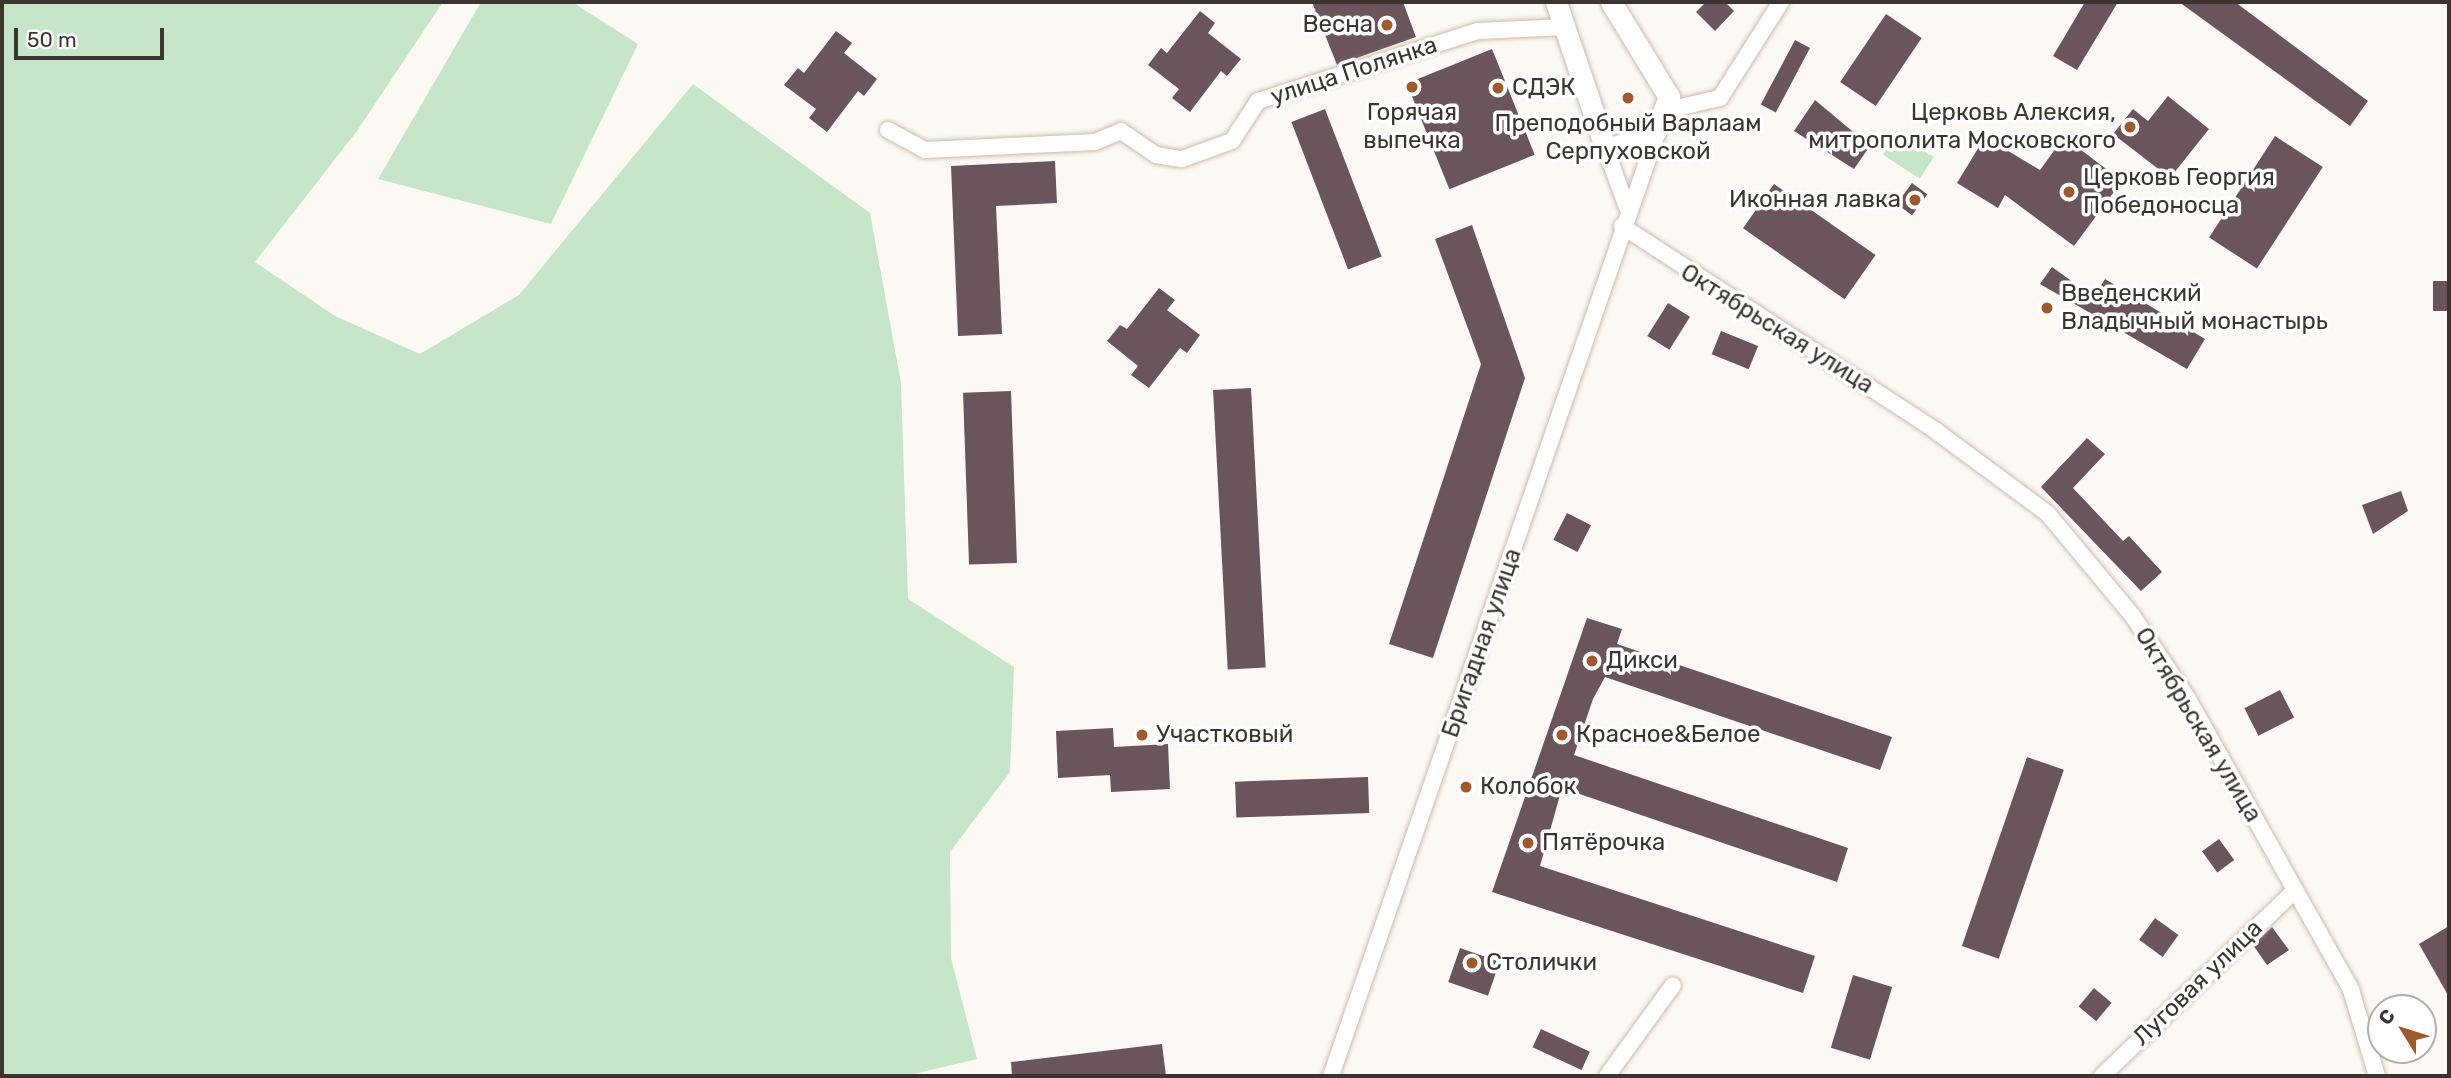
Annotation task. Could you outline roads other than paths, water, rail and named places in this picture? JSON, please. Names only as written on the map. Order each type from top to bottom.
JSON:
[{"type":"street","points":[[1556,2],[1627,207]]},
{"type":"street","points":[[1611,2],[1664,82],[1664,118]]},
{"type":"street","points":[[1606,150],[1664,118],[1720,98],[1781,2]]},
{"type":"street","name":"улица Полянка","points":[[888,130],[925,150],[1095,142],[1121,131],[1156,155],[1182,159],[1232,141],[1258,101],[1478,31],[1565,27]]},
{"type":"street","name":"Бригадная улица","points":[[1331,1076],[1627,207],[1664,118]]},
{"type":"street","name":"Октябрьская улица","points":[[1622,226],[1936,430],[2048,514],[2132,615],[2188,699],[2351,990],[2377,1076]]},
{"type":"street","name":"Луговая улица","points":[[2102,1076],[2295,890]]},
{"type":"street","points":[[1607,1076],[1673,985]]},
{"type":"place","name":"Весна","points":[[1387,25]]},
{"type":"place","name":"Горячая выпечка","points":[[1412,87]]},
{"type":"place","name":"СДЭК","points":[[1498,88]]},
{"type":"place","name":"Преподобный Варлаам Серпуховской","points":[[1628,98]]},
{"type":"place","name":"Церковь Алексия, митрополита Московского","points":[[2130,127]]},
{"type":"place","name":"Церковь Георгия Победоносца","points":[[2069,192]]},
{"type":"place","name":"Иконная лавка","points":[[1915,200]]},
{"type":"place","name":"Введенский Владычный монастырь","points":[[2047,308]]},
{"type":"place","name":"Дикси","points":[[1592,661]]},
{"type":"place","name":"Участковый","points":[[1142,735]]},
{"type":"place","name":"Красное&Белое","points":[[1562,735]]},
{"type":"place","name":"Колобок","points":[[1466,787]]},
{"type":"place","name":"Пятёрочка","points":[[1528,843]]},
{"type":"place","name":"Столички","points":[[1472,963]]}]
